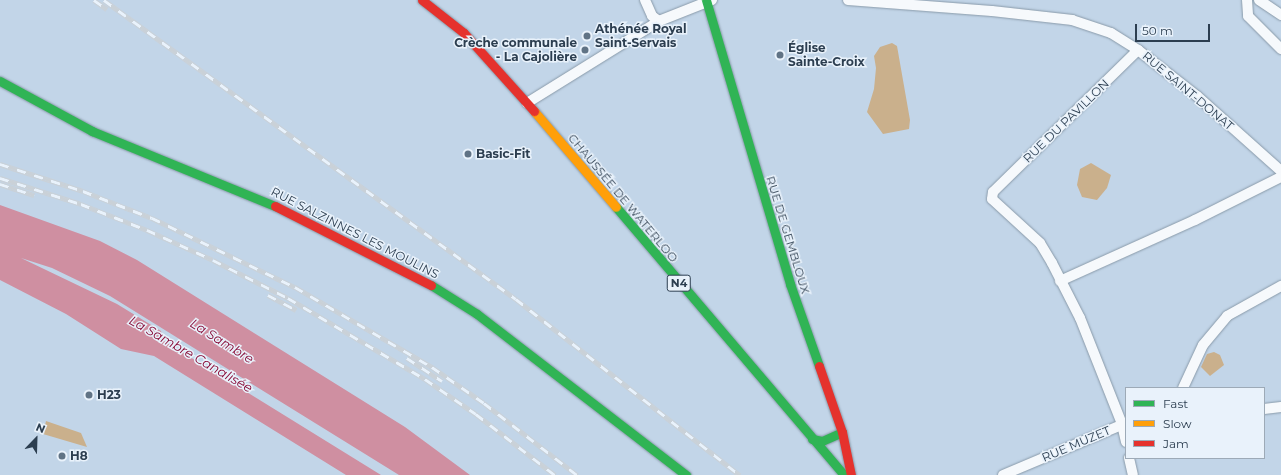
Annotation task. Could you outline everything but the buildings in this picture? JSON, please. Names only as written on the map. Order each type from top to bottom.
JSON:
[{"type":"main road","name":"CHAUSSÉE DE WATERLOO","points":[[422,0],[475,44],[844,475]]},
{"type":"main road","name":"RUE DE GEMBLOUX","points":[[708,0],[790,284],[842,432],[851,475]]},
{"type":"main road","name":"RUE SALZINNES LES MOULINS","points":[[0,81],[17,88],[92,131],[260,198],[432,285],[494,327],[686,475]]},
{"type":"main road","points":[[812,439],[822,441],[842,432]]},
{"type":"street","points":[[645,0],[652,16],[659,21]]},
{"type":"street","points":[[527,103],[659,21],[708,0]]},
{"type":"street","name":"RUE SAINT-DONAT","points":[[848,0],[914,4],[1072,20],[1111,33],[1138,50],[1197,96],[1281,171]]},
{"type":"street","points":[[1247,0],[1248,16],[1281,49]]},
{"type":"street","points":[[1259,0],[1281,15]]},
{"type":"street","name":"RUE DU PAVILLON","points":[[1060,281],[1040,243],[996,204],[992,199],[993,192],[1138,50]]},
{"type":"street","points":[[1124,423],[1080,318],[1060,281],[1194,220],[1281,177]]},
{"type":"street","points":[[1183,387],[1203,345],[1227,316],[1281,286]]},
{"type":"street","points":[[1265,409],[1281,407]]},
{"type":"street","name":"RUE MUZET","points":[[1003,475],[1124,423]]},
{"type":"street","points":[[1130,459],[1133,475]]},
{"type":"shaded area","points":[[892,43],[897,46],[910,120],[909,129],[883,134],[867,112],[874,89],[876,68],[874,56],[880,47]]},
{"type":"shaded area","points":[[1091,163],[1111,175],[1107,188],[1097,200],[1082,197],[1077,185],[1080,169]]},
{"type":"shaded area","points":[[1214,352],[1220,355],[1224,365],[1210,376],[1201,367],[1207,354]]},
{"type":"shaded area","points":[[46,421],[81,433],[87,447],[43,434]]},
{"type":"water","name":"La Sambre","points":[[0,205],[100,241],[137,260],[405,427],[470,475],[399,475],[110,296],[52,268],[21,258],[117,304],[161,331],[164,341],[381,475],[346,475],[154,356],[121,349],[66,314],[0,280]]},
{"type":"railway","points":[[94,0],[107,9]]},
{"type":"railway","points":[[104,0],[516,299],[740,475]]},
{"type":"railway","points":[[0,164],[83,191],[152,218],[295,287],[432,367],[484,403],[577,475]]},
{"type":"railway","points":[[0,178],[81,204],[147,230],[213,260],[288,298],[425,379],[476,414],[555,475]]},
{"type":"railway","points":[[0,184],[34,195]]},
{"type":"railway","points":[[268,295],[296,310]]},
{"type":"railway","points":[[407,358],[442,381]]},
{"type":"traffic: fast","points":[[706,0],[790,284],[819,366]]},
{"type":"traffic: fast","points":[[0,81],[92,131],[275,206]]},
{"type":"traffic: fast","points":[[616,207],[844,475]]},
{"type":"traffic: fast","points":[[431,285],[477,314],[686,475]]},
{"type":"traffic: fast","points":[[812,439],[822,441],[842,432]]},
{"type":"traffic: slow","points":[[534,111],[616,207]]},
{"type":"traffic: jam","points":[[422,0],[464,33],[534,111]]},
{"type":"traffic: jam","points":[[275,206],[431,285]]},
{"type":"traffic: jam","points":[[819,366],[842,432],[851,475]]},
{"type":"place","name":"Athénée Royal Saint-Servais","points":[[587,36]]},
{"type":"place","name":"Crèche communale - La Cajolière","points":[[585,50]]},
{"type":"place","name":"Église Sainte-Croix","points":[[780,55]]},
{"type":"place","name":"Basic-Fit","points":[[468,154]]},
{"type":"place","name":"H23","points":[[89,395]]},
{"type":"place","name":"H8","points":[[62,456]]},
{"type":"water label","name":"La Sambre Canalisée","points":[[191,354]]}]
